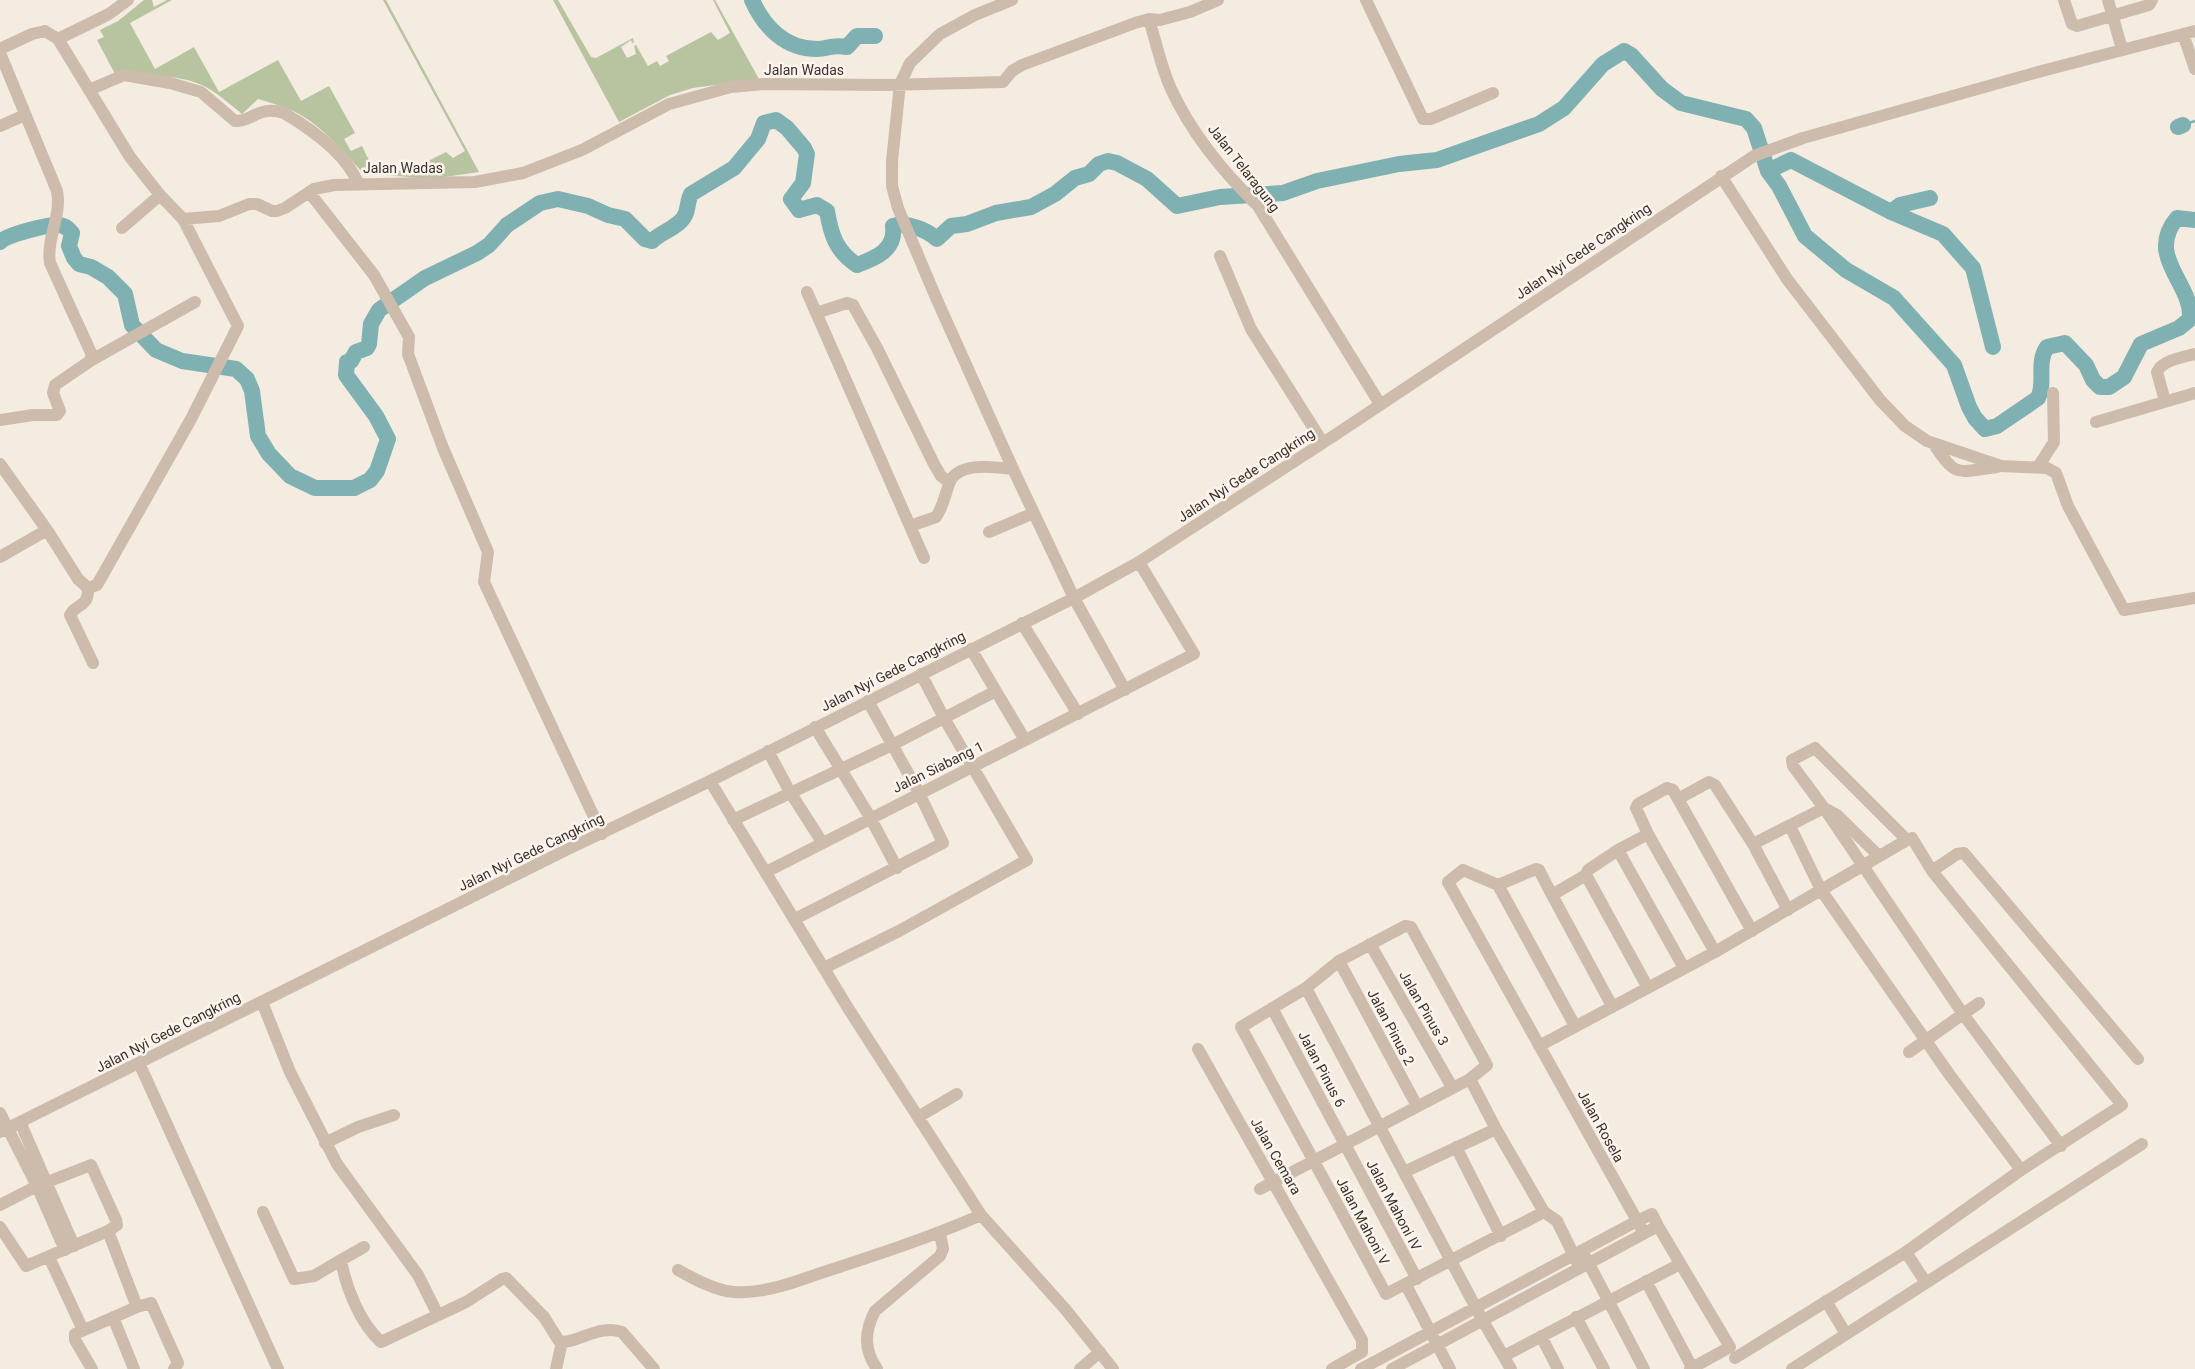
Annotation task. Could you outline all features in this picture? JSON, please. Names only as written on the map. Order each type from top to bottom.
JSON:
[{"type":"street","points":[[58,38],[109,14],[128,0]]},
{"type":"street","points":[[1012,0],[974,15],[940,34],[910,63],[900,84],[892,161],[892,186],[898,208],[1034,513],[1074,598],[1125,690]]},
{"type":"street","points":[[1366,0],[1424,118],[1431,119],[1493,93]]},
{"type":"street","points":[[2064,0],[2074,26],[2114,17],[2149,5],[2152,0]]},
{"type":"street","points":[[2108,0],[2122,49]]},
{"type":"street","name":"Jalan Wadas","points":[[183,219],[219,216],[250,204],[257,204],[272,212],[277,211],[285,208],[309,192],[329,185],[475,182],[524,173],[582,150],[669,104],[731,87],[765,84],[1003,82],[1012,71],[1022,65],[1148,19],[1160,20],[1213,1]]},
{"type":"street","name":"Jalan Telaragung","points":[[1148,19],[1167,78],[1181,108],[1237,185],[1258,206],[1380,404]]},
{"type":"street","points":[[0,49],[32,34],[44,31],[58,38],[130,157],[160,195],[183,219],[238,325],[218,366],[97,585],[88,588]]},
{"type":"street","points":[[2189,32],[2195,69]]},
{"type":"street","name":"Jalan Nyi Gede Cangkring","points":[[4,1130],[710,781],[815,726],[1074,598],[1139,562],[1323,443],[1721,176],[1754,156],[1771,148],[2122,49],[2189,32]]},
{"type":"street","points":[[0,53],[57,191],[49,254],[50,263],[91,352],[90,361]]},
{"type":"street","points":[[89,90],[118,77],[134,76],[201,92],[235,121],[241,121],[259,112],[277,111],[284,113],[326,144],[350,169],[358,183]]},
{"type":"street","points":[[0,126],[26,115]]},
{"type":"street","points":[[1721,176],[1787,280],[1880,400],[1905,426],[1933,443],[2001,466]]},
{"type":"street","points":[[309,192],[364,262],[389,298],[409,337],[408,354],[443,448],[488,552],[484,582],[602,834]]},
{"type":"street","points":[[122,228],[160,195]]},
{"type":"street","points":[[1220,256],[1249,325],[1323,443]]},
{"type":"street","points":[[807,292],[924,558]]},
{"type":"street","points":[[0,420],[57,415],[60,411],[54,393],[55,385],[90,361],[195,302]]},
{"type":"street","points":[[816,313],[847,303],[853,305],[877,348],[934,464],[941,476],[949,482]]},
{"type":"street","points":[[2165,402],[2157,372],[2159,368],[2164,364],[2195,354]]},
{"type":"street","points":[[2038,467],[2054,442],[2053,393]]},
{"type":"street","points":[[2096,422],[2195,393]]},
{"type":"street","points":[[1933,443],[1952,469],[1960,471],[2001,466],[2038,467],[2053,470],[2059,480],[2068,506],[2124,610],[2195,598]]},
{"type":"street","points":[[0,464],[47,530],[78,579],[88,588],[89,596],[86,602],[71,612],[70,615],[93,663]]},
{"type":"street","points":[[910,526],[936,517],[949,482],[954,475],[964,470],[998,467],[1016,474]]},
{"type":"street","points":[[989,532],[1034,513]]},
{"type":"street","points":[[0,557],[47,530]]},
{"type":"street","name":"Jalan Siabang 1","points":[[766,872],[870,817],[973,768],[1194,654],[1139,562]]},
{"type":"street","points":[[1022,624],[1078,714]]},
{"type":"street","points":[[971,649],[1026,740]]},
{"type":"street","points":[[824,968],[899,931],[1026,862],[1027,859],[944,718],[921,674]]},
{"type":"street","points":[[733,820],[892,745],[996,691]]},
{"type":"street","points":[[795,920],[943,843],[920,793],[868,700]]},
{"type":"street","points":[[815,726],[870,817],[897,868]]},
{"type":"street","points":[[1907,840],[1819,750],[1812,748],[1792,760],[1792,763],[1862,867],[1963,1014],[2061,1146]]},
{"type":"street","points":[[768,751],[790,792],[822,842]]},
{"type":"street","points":[[710,781],[824,968],[918,1117],[945,1154],[981,1215],[1114,1369]]},
{"type":"street","points":[[1678,799],[1712,782],[1753,844],[1788,910]]},
{"type":"street","points":[[1715,952],[1648,834],[1636,808],[1638,804],[1667,788],[1672,790],[1752,931]]},
{"type":"street","points":[[1753,844],[1824,808]]},
{"type":"street","points":[[1824,808],[1837,815],[1879,856]]},
{"type":"street","points":[[1790,826],[1821,890],[1925,1040],[2021,1170]]},
{"type":"street","points":[[1552,895],[1586,875],[1588,870],[1618,850],[1648,834]]},
{"type":"street","points":[[1539,1046],[1715,952],[1912,838],[1932,871],[2122,1105],[2021,1170],[1906,1252],[1736,1358],[1692,1368],[1646,1281]]},
{"type":"street","points":[[1618,850],[1684,968]]},
{"type":"street","points":[[1932,871],[1956,854],[1964,853],[2138,1060]]},
{"type":"street","points":[[1576,1026],[1498,885],[1536,869],[1539,870],[1612,1006]]},
{"type":"street","name":"Jalan Rosela","points":[[1498,885],[1463,870],[1448,882],[1644,1233]]},
{"type":"street","points":[[1586,875],[1648,988]]},
{"type":"street","points":[[1260,1189],[1470,1079],[1487,1065],[1411,927],[1405,926],[1339,961],[1306,988],[1272,1008]]},
{"type":"street","name":"Jalan Pinus 3","points":[[1370,944],[1452,1087]]},
{"type":"street","name":"Jalan Pinus 2","points":[[1339,961],[1417,1106]]},
{"type":"street","points":[[1306,988],[1452,1261],[1482,1321],[1511,1369]]},
{"type":"street","points":[[262,1002],[290,1072],[325,1143],[337,1164],[418,1275],[438,1315]]},
{"type":"street","points":[[1909,1052],[1979,1003]]},
{"type":"street","name":"Jalan Pinus 6","points":[[1272,1008],[1345,1144]]},
{"type":"street","name":"Jalan Mahoni V","points":[[1272,1008],[1244,1024],[1241,1030],[1386,1294],[1411,1282]]},
{"type":"street","name":"Jalan Cemara","points":[[1198,1049],[1362,1340],[1364,1349],[1362,1352],[1332,1369]]},
{"type":"street","points":[[139,1062],[278,1369]]},
{"type":"street","points":[[1470,1079],[1496,1129],[1544,1212],[1557,1221],[1578,1253],[1584,1266],[1608,1300],[1644,1369]]},
{"type":"street","points":[[918,1117],[957,1094]]},
{"type":"street","points":[[0,1113],[4,1130],[29,1156]]},
{"type":"street","points":[[325,1143],[358,1127],[394,1115]]},
{"type":"street","points":[[20,1122],[29,1156],[69,1248]]},
{"type":"street","points":[[1404,1172],[1496,1129]]},
{"type":"street","name":"Jalan Mahoni IV","points":[[1345,1144],[1411,1282],[1436,1345],[1450,1369]]},
{"type":"street","points":[[1792,1369],[2142,1144]]},
{"type":"street","points":[[1456,1147],[1501,1236]]},
{"type":"street","points":[[0,1205],[42,1184],[88,1165],[93,1167],[117,1225],[108,1231],[26,1266],[0,1227]]},
{"type":"street","points":[[263,1212],[294,1279],[314,1276],[364,1247]]},
{"type":"street","points":[[1411,1282],[1544,1212]]},
{"type":"street","points":[[1361,1369],[1652,1214],[1736,1358]]},
{"type":"street","points":[[678,1270],[694,1280],[725,1290],[734,1292],[765,1290],[790,1284],[940,1233],[981,1215]]},
{"type":"street","points":[[1392,1369],[1658,1226]]},
{"type":"street","points":[[108,1231],[137,1307]]},
{"type":"street","points":[[877,1369],[866,1349],[870,1320],[875,1311],[940,1256],[943,1249],[940,1233]]},
{"type":"street","points":[[1906,1252],[1926,1283]]},
{"type":"street","points":[[49,1257],[83,1330]]},
{"type":"street","points":[[341,1260],[344,1276],[366,1324],[381,1342],[466,1302],[506,1278],[544,1316],[557,1339],[562,1342],[587,1334],[615,1330],[622,1332],[654,1369]]},
{"type":"street","points":[[1504,1356],[1680,1264]]},
{"type":"street","points":[[1826,1301],[1846,1334]]},
{"type":"street","points":[[92,1369],[74,1338],[75,1334],[148,1303],[152,1305],[178,1362],[174,1369]]},
{"type":"street","points":[[113,1317],[134,1369]]},
{"type":"street","points":[[1576,1317],[1604,1369]]},
{"type":"street","points":[[1542,1336],[1558,1369]]},
{"type":"street","points":[[556,1369],[562,1342]]},
{"type":"street","points":[[1080,1369],[1100,1352]]},
{"type":"green space","points":[[144,0],[152,0],[154,7],[167,0],[172,0],[130,23],[155,69],[194,47],[219,92],[278,60],[301,101],[329,86],[355,133],[344,139],[351,151],[362,146],[374,166],[382,170],[401,171],[446,152],[453,158],[465,151],[383,0],[386,0],[479,172],[431,179],[363,173],[320,128],[289,109],[258,99],[242,114],[211,90],[189,81],[165,76],[115,74],[97,40],[104,37],[100,30],[118,21]]},
{"type":"green space","points":[[553,0],[558,0],[591,57],[596,58],[633,38],[634,42],[632,43],[631,40],[621,47],[627,58],[636,54],[634,46],[636,45],[648,66],[657,61],[660,66],[669,61],[666,56],[711,32],[718,40],[730,33],[713,0],[715,0],[759,79],[693,88],[670,95],[619,122]]},
{"type":"waterway","points":[[752,0],[769,27],[777,35],[795,45],[817,49],[837,46],[847,47],[857,36],[875,36]]},
{"type":"waterway","points":[[0,242],[10,236],[37,228],[53,225],[66,228],[72,233],[69,246],[74,258],[79,264],[91,267],[108,277],[125,294],[132,325],[156,350],[182,361],[236,369],[247,379],[252,391],[258,436],[269,454],[290,476],[315,488],[354,488],[370,480],[377,471],[388,439],[376,416],[346,375],[347,362],[351,361],[356,352],[367,348],[371,324],[379,310],[425,278],[477,253],[489,245],[507,225],[540,203],[558,199],[588,206],[608,215],[625,219],[645,239],[652,241],[684,218],[691,194],[734,168],[758,139],[764,123],[776,120],[787,128],[807,154],[803,183],[791,199],[799,210],[817,205],[827,211],[830,228],[839,248],[857,265],[878,256],[888,247],[893,234],[893,226],[916,227],[937,239],[951,226],[967,224],[996,213],[1031,207],[1055,194],[1075,178],[1089,174],[1099,164],[1108,161],[1117,163],[1147,179],[1177,206],[1220,197],[1283,193],[1317,181],[1399,164],[1437,160],[1539,124],[1564,108],[1603,64],[1624,51],[1631,55],[1662,89],[1681,103],[1746,119],[1754,128],[1768,171],[1779,186],[1805,236],[1846,270],[1894,298],[1954,365],[1969,407],[1975,418],[1985,429],[1997,426],[2038,398],[2041,386],[2042,359],[2047,347],[2065,343],[2086,365],[2093,380],[2100,387],[2109,387],[2124,377],[2141,344],[2179,328],[2190,319],[2189,306],[2168,258],[2166,245],[2168,232],[2177,218],[2195,220]]},
{"type":"waterway","points":[[2183,125],[2195,121]]},
{"type":"waterway","points":[[2178,127],[2183,125]]},
{"type":"waterway","points":[[1768,171],[1791,160],[1891,212],[1943,234],[1973,268],[1993,347]]},
{"type":"waterway","points":[[1891,212],[1900,205],[1930,198]]}]
